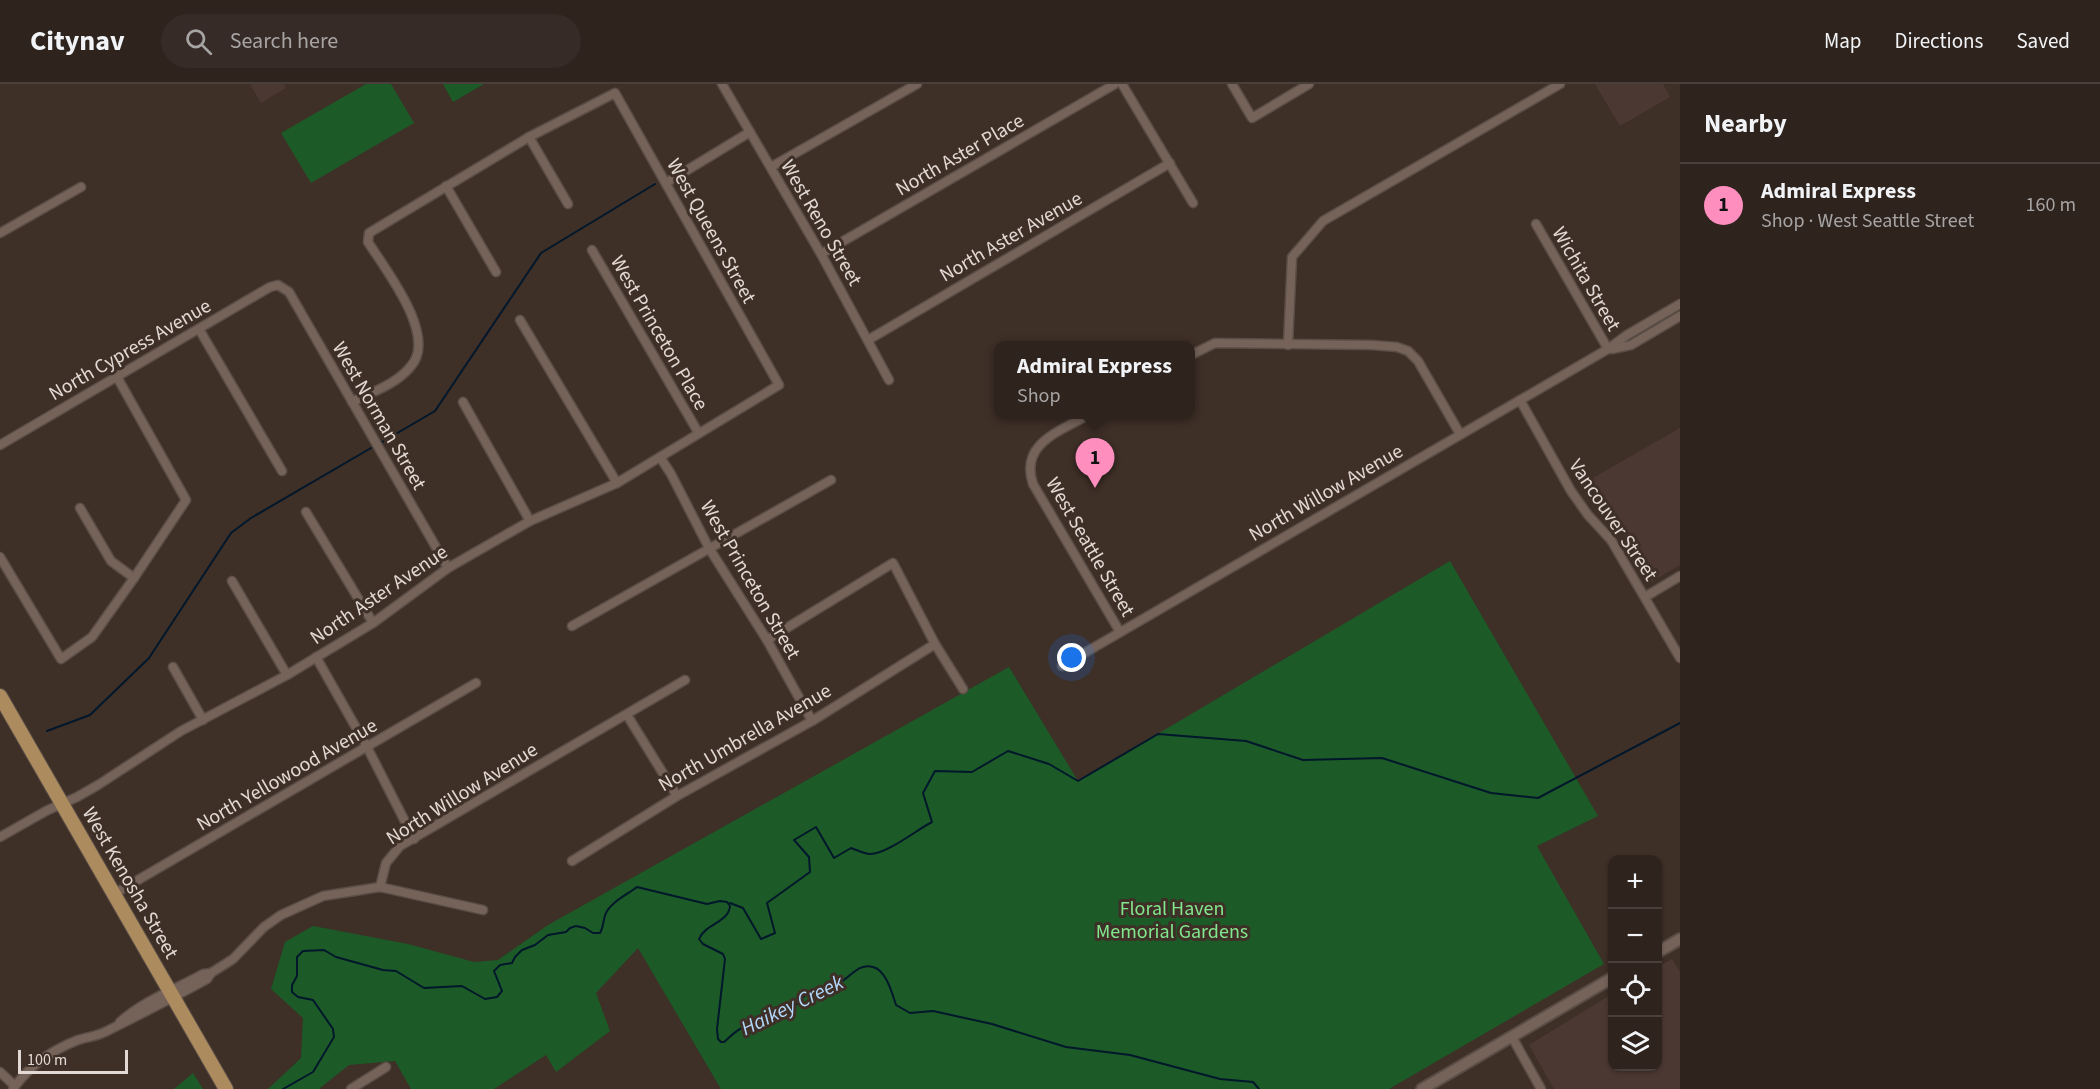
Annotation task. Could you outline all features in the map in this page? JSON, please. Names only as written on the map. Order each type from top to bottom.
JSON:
[{"type":"main road","name":"West Kenosha Street","points":[[0,696],[225,1089]]},
{"type":"street","points":[[771,167],[917,84]]},
{"type":"street","name":"North Aster Place","points":[[821,254],[1115,84]]},
{"type":"street","points":[[1122,84],[1193,203]]},
{"type":"street","points":[[1232,84],[1252,118],[1309,84]]},
{"type":"street","points":[[1288,345],[1292,257],[1323,222],[1560,84]]},
{"type":"street","name":"West Reno Street","points":[[725,85],[889,380]]},
{"type":"street","name":"West Queens Street","points":[[529,137],[615,93],[779,385]]},
{"type":"street","points":[[666,183],[750,132]]},
{"type":"street","points":[[352,402],[396,380],[413,365],[418,348],[419,332],[412,313],[368,242],[369,232],[529,137],[568,204]]},
{"type":"street","name":"North Aster Avenue","points":[[868,340],[1170,163]]},
{"type":"street","points":[[446,186],[495,272]]},
{"type":"street","points":[[0,233],[81,187]]},
{"type":"street","name":"Wichita Street","points":[[1536,224],[1608,349]]},
{"type":"street","name":"West Princeton Place","points":[[592,250],[698,432]]},
{"type":"street","name":"North Cypress Avenue","points":[[0,445],[270,287],[278,285]]},
{"type":"street","name":"West Norman Street","points":[[278,285],[289,292],[448,568]]},
{"type":"street","name":"North Willow Avenue","points":[[1062,666],[1608,349],[1627,335],[1680,304]]},
{"type":"street","name":"North Willow Avenue","points":[[1608,349],[1631,345],[1680,316]]},
{"type":"street","points":[[520,320],[617,483]]},
{"type":"street","points":[[199,328],[282,471]]},
{"type":"street","points":[[1195,353],[1215,343],[1389,345],[1408,351],[1418,361],[1460,434]]},
{"type":"street","points":[[0,557],[61,659],[92,637],[186,500],[117,376]]},
{"type":"street","name":"North Aster Avenue","points":[[0,837],[98,785],[173,736],[286,675],[373,623],[448,568],[530,521],[617,483],[779,385]]},
{"type":"street","name":"Vancouver Street","points":[[1520,400],[1570,491],[1611,540],[1680,658]]},
{"type":"street","points":[[463,402],[530,521]]},
{"type":"street","name":"West Seattle Street","points":[[1082,419],[1039,445],[1030,459],[1030,474],[1033,484],[1120,632]]},
{"type":"street","name":"West Princeton Street","points":[[660,457],[709,548],[767,640],[812,721]]},
{"type":"street","points":[[572,626],[831,480]]},
{"type":"street","points":[[81,508],[111,561],[134,578]]},
{"type":"street","points":[[306,512],[373,623]]},
{"type":"street","points":[[767,640],[893,563],[935,644],[963,689]]},
{"type":"street","points":[[1645,597],[1680,576]]},
{"type":"street","points":[[232,581],[286,675]]},
{"type":"street","name":"North Umbrella Avenue","points":[[572,861],[677,796],[812,721],[935,644]]},
{"type":"street","points":[[316,657],[367,747],[414,839]]},
{"type":"street","points":[[173,666],[203,720]]},
{"type":"street","name":"North Willow Avenue","points":[[380,888],[386,863],[400,846],[685,680]]},
{"type":"street","name":"North Yellowood Avenue","points":[[114,894],[476,683]]},
{"type":"street","points":[[627,715],[677,796]]},
{"type":"street","points":[[0,1072],[14,1087],[50,1053],[102,1034],[171,994],[207,979],[211,973],[233,959],[264,927],[303,903],[323,896],[380,888],[483,910]]},
{"type":"street","points":[[1662,950],[1680,939]]},
{"type":"street","points":[[1422,1089],[1608,980]]},
{"type":"street","points":[[1512,1037],[1541,1089]]},
{"type":"street","points":[[351,1089],[386,1067]]},
{"type":"shaded area","points":[[250,84],[284,84],[286,88],[261,103]]},
{"type":"shaded area","points":[[1595,84],[1663,84],[1670,97],[1620,126]]},
{"type":"shaded area","points":[[1680,428],[1680,565],[1651,582],[1591,479]]},
{"type":"shaded area","points":[[1672,959],[1680,972],[1680,1089],[1554,1089],[1529,1045],[1608,996],[1608,1071],[1662,1071],[1662,965]]},
{"type":"green space","points":[[366,84],[391,84],[414,123],[311,183],[281,133]]},
{"type":"green space","points":[[443,84],[484,84],[453,102]]},
{"type":"green space","name":"Floral Haven Memorial Gardens","points":[[1450,561],[1598,816],[1537,846],[1604,964],[1389,1089],[721,1089],[638,948],[596,993],[610,1031],[556,1072],[546,1055],[494,1089],[411,1089],[395,1061],[349,1065],[319,1089],[268,1089],[301,1058],[303,1018],[271,989],[285,942],[313,926],[408,944],[474,962],[498,960],[548,925],[1009,667],[1078,781]]},
{"type":"green space","points":[[193,1073],[203,1089],[174,1089]]},
{"type":"waterway","points":[[382,442],[435,411],[541,253],[655,184]]},
{"type":"waterway","points":[[47,731],[90,715],[149,658],[231,533],[251,518],[371,448]]},
{"type":"waterway","points":[[730,903],[743,908],[761,939],[775,933],[767,903],[810,872],[809,857],[794,840],[816,827],[834,858],[851,848],[869,854],[883,851],[932,822],[923,793],[935,771],[972,772],[1008,751],[1049,764],[1078,781],[1158,734],[1246,741],[1303,760],[1382,758],[1491,793],[1538,798],[1680,723]]},
{"type":"waterway","name":"Haikey Creek","points":[[283,1089],[313,1072],[334,1037],[333,1029],[313,1000],[298,997],[292,992],[292,985],[297,976],[297,957],[303,951],[324,950],[336,957],[383,970],[396,971],[424,988],[462,986],[485,999],[497,997],[502,991],[494,971],[500,965],[512,963],[522,950],[535,945],[548,935],[566,932],[576,926],[593,933],[600,933],[608,909],[637,887],[707,904],[727,902],[730,906],[726,916],[706,930],[699,939],[703,944],[723,954],[725,959],[717,1029],[718,1039],[721,1042],[743,1027],[791,1008],[810,991],[837,984],[859,968],[868,966],[882,973],[896,1005],[910,1013],[933,1011],[992,1024],[1066,1047],[1130,1055],[1220,1079],[1253,1082],[1259,1089]]},
{"type":"place","name":"Admiral Express","points":[[1095,488]]}]
